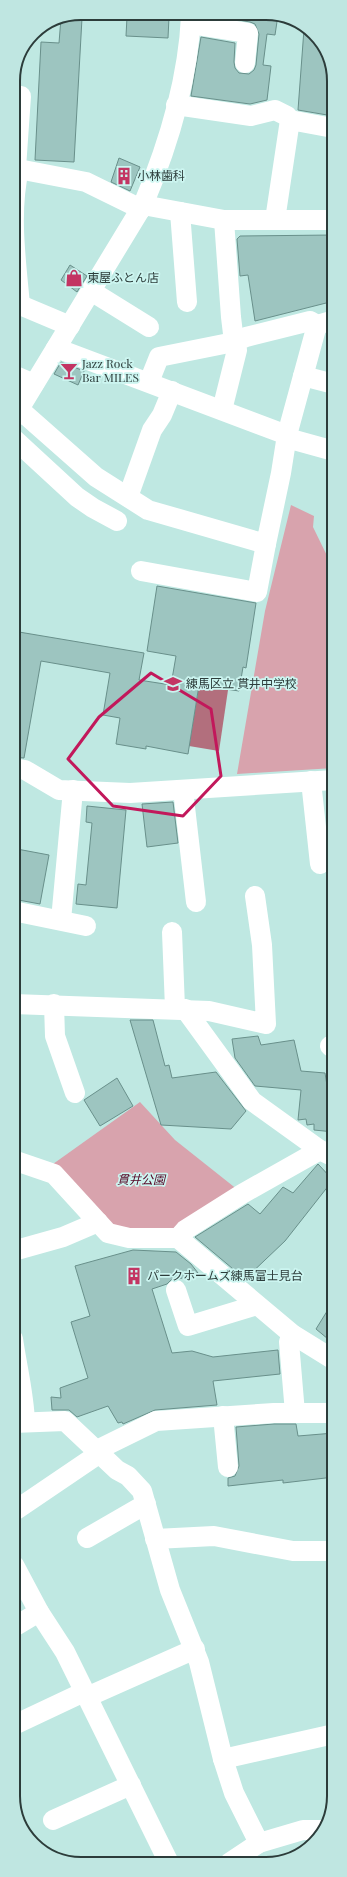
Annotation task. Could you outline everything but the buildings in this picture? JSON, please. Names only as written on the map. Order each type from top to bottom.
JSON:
[{"type":"street","points":[[20,407],[142,207],[158,170],[176,105],[188,47],[191,20],[248,33],[245,63]]},
{"type":"street","points":[[20,110],[21,96]]},
{"type":"street","points":[[176,105],[251,116],[275,110],[287,116],[290,120],[327,127]]},
{"type":"street","points":[[275,220],[290,120]]},
{"type":"street","points":[[20,169],[86,182],[142,207],[224,220],[327,220]]},
{"type":"street","points":[[180,212],[187,302]]},
{"type":"street","points":[[222,410],[237,350],[234,342],[230,317],[224,220]]},
{"type":"street","points":[[91,291],[149,327]]},
{"type":"street","points":[[20,306],[70,326]]},
{"type":"street","points":[[141,571],[256,592],[287,436],[303,376],[325,322],[310,321],[246,337],[234,342],[159,357],[149,382]]},
{"type":"street","points":[[56,348],[149,382],[287,436],[327,449]]},
{"type":"street","points":[[303,376],[327,382]]},
{"type":"street","points":[[20,379],[34,384]]},
{"type":"street","points":[[128,497],[152,430],[162,415],[172,391]]},
{"type":"street","points":[[20,417],[96,477],[148,510],[266,544]]},
{"type":"street","points":[[20,444],[77,497],[93,508],[117,521]]},
{"type":"street","points":[[20,769],[25,770],[59,790],[130,793],[327,780]]},
{"type":"street","points":[[311,781],[320,864]]},
{"type":"street","points":[[61,920],[74,790]]},
{"type":"street","points":[[183,790],[196,902]]},
{"type":"street","points":[[20,1004],[180,1008],[209,1011],[266,1024],[262,945],[255,896]]},
{"type":"street","points":[[20,912],[86,926]]},
{"type":"street","points":[[172,932],[180,1008],[252,1101],[327,1154],[242,1194],[185,1230],[178,1238]]},
{"type":"street","points":[[54,1004],[55,1036],[61,1058],[75,1092]]},
{"type":"street","points":[[20,1162],[54,1174],[108,1233],[129,1238],[178,1238],[292,1334],[327,1354]]},
{"type":"street","points":[[20,1249],[63,1237],[98,1222]]},
{"type":"street","points":[[176,1290],[188,1326],[257,1305]]},
{"type":"street","points":[[292,1334],[289,1342],[295,1413]]},
{"type":"street","points":[[20,1377],[25,1404],[20,1419]]},
{"type":"street","points":[[20,1508],[99,1452],[156,1421],[223,1416],[327,1413]]},
{"type":"street","points":[[223,1416],[228,1467]]},
{"type":"street","points":[[20,1422],[65,1421],[117,1470],[128,1476],[142,1491],[170,1590],[194,1649],[223,1759],[234,1794],[260,1843]]},
{"type":"street","points":[[87,1538],[146,1504]]},
{"type":"street","points":[[155,1540],[214,1536],[293,1551],[327,1552]]},
{"type":"street","points":[[20,1581],[65,1652],[167,1857]]},
{"type":"street","points":[[20,1623],[39,1612]]},
{"type":"street","points":[[20,1722],[194,1649]]},
{"type":"street","points":[[223,1759],[327,1736]]},
{"type":"street","points":[[53,1820],[130,1785]]},
{"type":"street","points":[[238,1857],[260,1843],[302,1830],[316,1830]]},
{"type":"highlighted area","points":[[151,673],[211,709],[221,776],[183,816],[113,806],[68,759],[99,717]]},
{"type":"green space","points":[[291,505],[314,516],[313,527],[327,556],[327,768],[237,774],[265,611]]},
{"type":"green space","name":"貫井公園","points":[[140,1102],[175,1140],[238,1190],[167,1232],[110,1226],[53,1164]]},
{"type":"shaded area","points":[[199,685],[228,690],[219,751],[189,746]]},
{"type":"place","name":"小林歯科","points":[[124,176]]},
{"type":"place","name":"東屋ふとん店","points":[[74,278]]},
{"type":"place","name":"Jazz Rock Bar MILES","points":[[69,371]]},
{"type":"place","name":"練馬区立 貫井中学校","points":[[173,684]]},
{"type":"place","name":"パークホームズ練馬富士見台","points":[[134,1276]]}]
